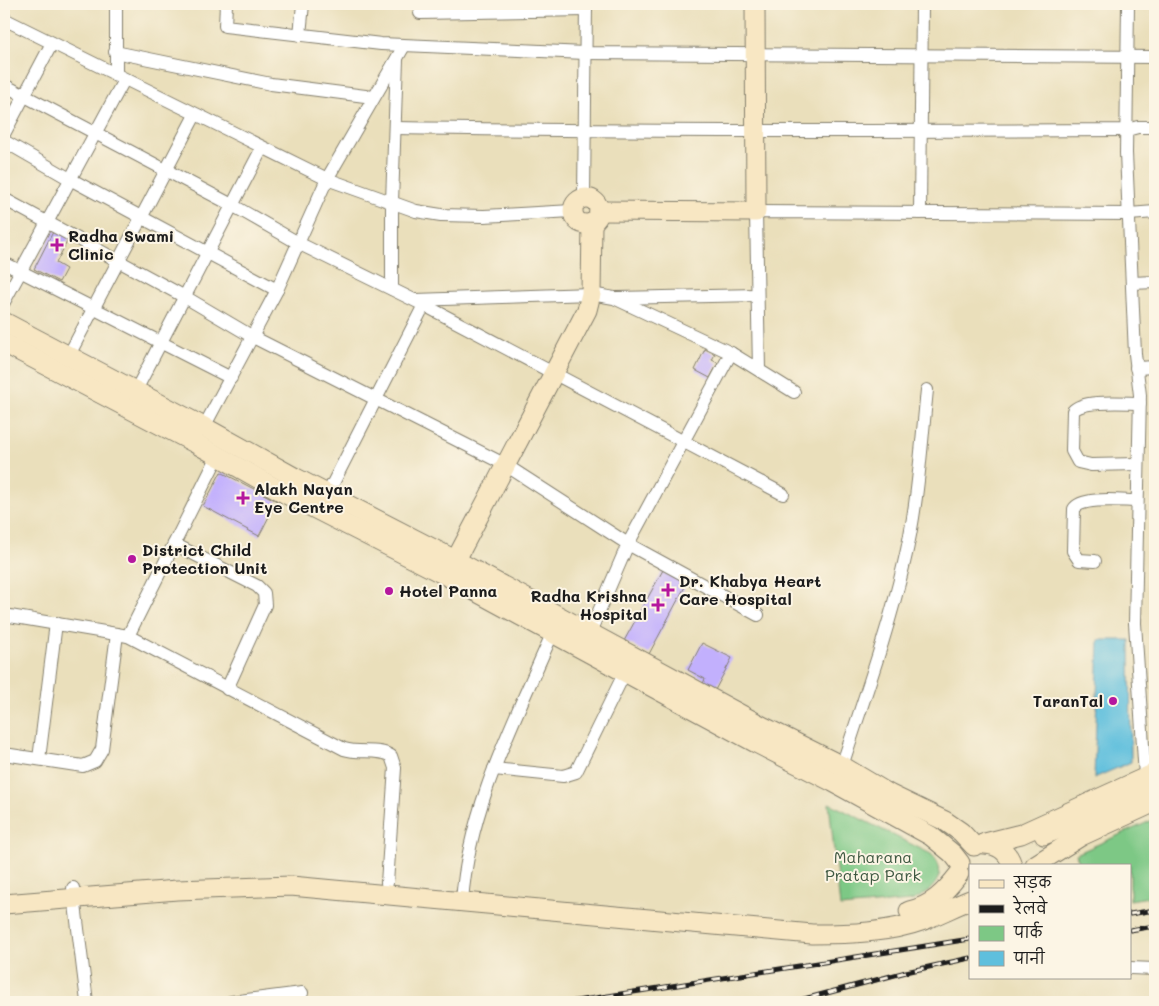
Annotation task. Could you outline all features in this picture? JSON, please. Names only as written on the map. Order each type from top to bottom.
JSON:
[{"type":"main road","points":[[578,204],[579,222],[596,217],[756,212],[755,4]]},
{"type":"main road","points":[[451,568],[504,464],[587,310],[591,294],[596,217]]},
{"type":"main road","points":[[4,322],[204,427],[294,478],[328,493],[416,542],[451,568],[552,634],[931,836],[953,854],[963,885],[969,892]]},
{"type":"main road","points":[[4,343],[26,334]]},
{"type":"main road","points":[[4,343],[286,494],[590,632],[764,727],[842,766],[889,794],[945,821],[985,845],[1005,852],[1011,864]]},
{"type":"main road","points":[[1024,864],[1152,779]]},
{"type":"main road","points":[[4,892],[74,893],[291,886],[462,896],[812,923],[843,922],[872,919],[920,908],[936,900],[959,869],[965,853],[1021,834],[1152,779]]},
{"type":"main road","points":[[1037,864],[1081,836],[1155,802]]},
{"type":"main road","points":[[985,845],[1054,832],[1100,813]]},
{"type":"main road","points":[[4,904],[74,893],[251,876],[292,877],[387,883],[462,896],[812,934],[844,934],[872,932],[922,920],[969,900]]},
{"type":"street","points":[[4,302],[95,133],[120,78],[116,52],[116,4]]},
{"type":"street","points":[[226,4],[225,26],[300,35],[401,52],[1155,57]]},
{"type":"street","points":[[300,35],[303,4]]},
{"type":"street","points":[[920,213],[922,4]]},
{"type":"street","points":[[1128,4],[1126,130],[1136,368],[1140,403],[1135,623],[1152,779]]},
{"type":"street","points":[[4,19],[327,179],[416,210],[441,215],[484,216],[578,204],[585,131],[586,7],[420,13]]},
{"type":"street","points":[[4,134],[52,43]]},
{"type":"street","points":[[116,52],[271,84],[373,98]]},
{"type":"street","points":[[204,427],[253,337],[300,244],[327,179],[401,52]]},
{"type":"street","points":[[392,289],[392,202],[401,52]]},
{"type":"street","points":[[4,85],[232,204],[300,244],[392,289],[783,494]]},
{"type":"street","points":[[68,357],[195,115]]},
{"type":"street","points":[[395,128],[585,131],[755,129],[921,131],[1126,130],[1138,126],[1155,127]]},
{"type":"street","points":[[4,141],[70,179],[277,290]]},
{"type":"street","points":[[135,392],[262,148]]},
{"type":"street","points":[[4,199],[185,297],[253,337],[504,464],[628,544],[758,615]]},
{"type":"street","points":[[759,370],[756,212],[1129,214],[1155,212]]},
{"type":"street","points":[[4,263],[231,378]]},
{"type":"street","points":[[1132,283],[1155,282]]},
{"type":"street","points":[[419,303],[591,294],[614,298],[757,295]]},
{"type":"street","points":[[614,298],[731,353],[794,392]]},
{"type":"street","points":[[328,493],[376,400],[419,303]]},
{"type":"street","points":[[590,632],[628,544],[731,353]]},
{"type":"street","points":[[1136,368],[1155,366]]},
{"type":"street","points":[[842,766],[883,640],[904,562],[916,504],[928,390]]},
{"type":"street","points":[[1138,464],[1091,465],[1078,462],[1072,451],[1073,411],[1080,404],[1140,403]]},
{"type":"street","points":[[4,754],[83,766],[90,764],[99,756],[122,635],[174,544],[218,456]]},
{"type":"street","points":[[1095,561],[1079,560],[1073,551],[1074,510],[1077,504],[1086,501],[1137,501]]},
{"type":"street","points":[[174,544],[257,586],[264,594],[265,605],[227,689]]},
{"type":"street","points":[[4,615],[122,635],[344,749],[352,752],[382,752],[391,756],[395,768],[387,883]]},
{"type":"street","points":[[39,759],[56,623]]},
{"type":"street","points":[[462,896],[476,820],[494,769],[552,634]]},
{"type":"street","points":[[494,769],[563,776],[576,772],[625,672]]},
{"type":"street","points":[[74,893],[87,1002]]},
{"type":"street","points":[[1132,968],[1155,969]]},
{"type":"street","points":[[231,1002],[302,993]]},
{"type":"green space","name":"Maharana Pratap Park","points":[[829,803],[931,854],[937,861],[939,868],[939,875],[932,888],[911,901],[840,907]]},
{"type":"green space","points":[[1155,819],[1155,896],[1132,900],[1132,864],[1080,864],[1076,854]]},
{"type":"water","name":"TaranTal","points":[[1099,640],[1130,640],[1131,762],[1094,778]]},
{"type":"building","points":[[54,230],[69,238],[56,263],[66,269],[59,282],[34,269]]},
{"type":"building","points":[[705,349],[715,354],[712,360],[718,363],[710,378],[695,370]]},
{"type":"building","points":[[221,472],[277,501],[259,536],[203,506]]},
{"type":"building","points":[[663,570],[687,583],[649,654],[624,641]]},
{"type":"building","points":[[702,643],[732,658],[714,692],[702,686],[705,679],[688,670]]},
{"type":"railway","points":[[1132,914],[1155,910]]},
{"type":"railway","points":[[1132,930],[1155,926]]},
{"type":"railway","points":[[570,1002],[969,939]]},
{"type":"railway","points":[[793,1002],[906,972],[969,958]]},
{"type":"place","name":"Radha Swami Clinic","points":[[57,245]]},
{"type":"place","name":"Alakh Nayan Eye Centre","points":[[243,498]]},
{"type":"place","name":"District Child Protection Unit","points":[[132,559]]},
{"type":"place","name":"Dr. Khabya Heart Care Hospital","points":[[668,590]]},
{"type":"place","name":"Hotel Panna","points":[[389,591]]},
{"type":"place","name":"Radha Krishna Hospital","points":[[658,605]]},
{"type":"place","name":"TaranTal","points":[[1113,701]]}]
